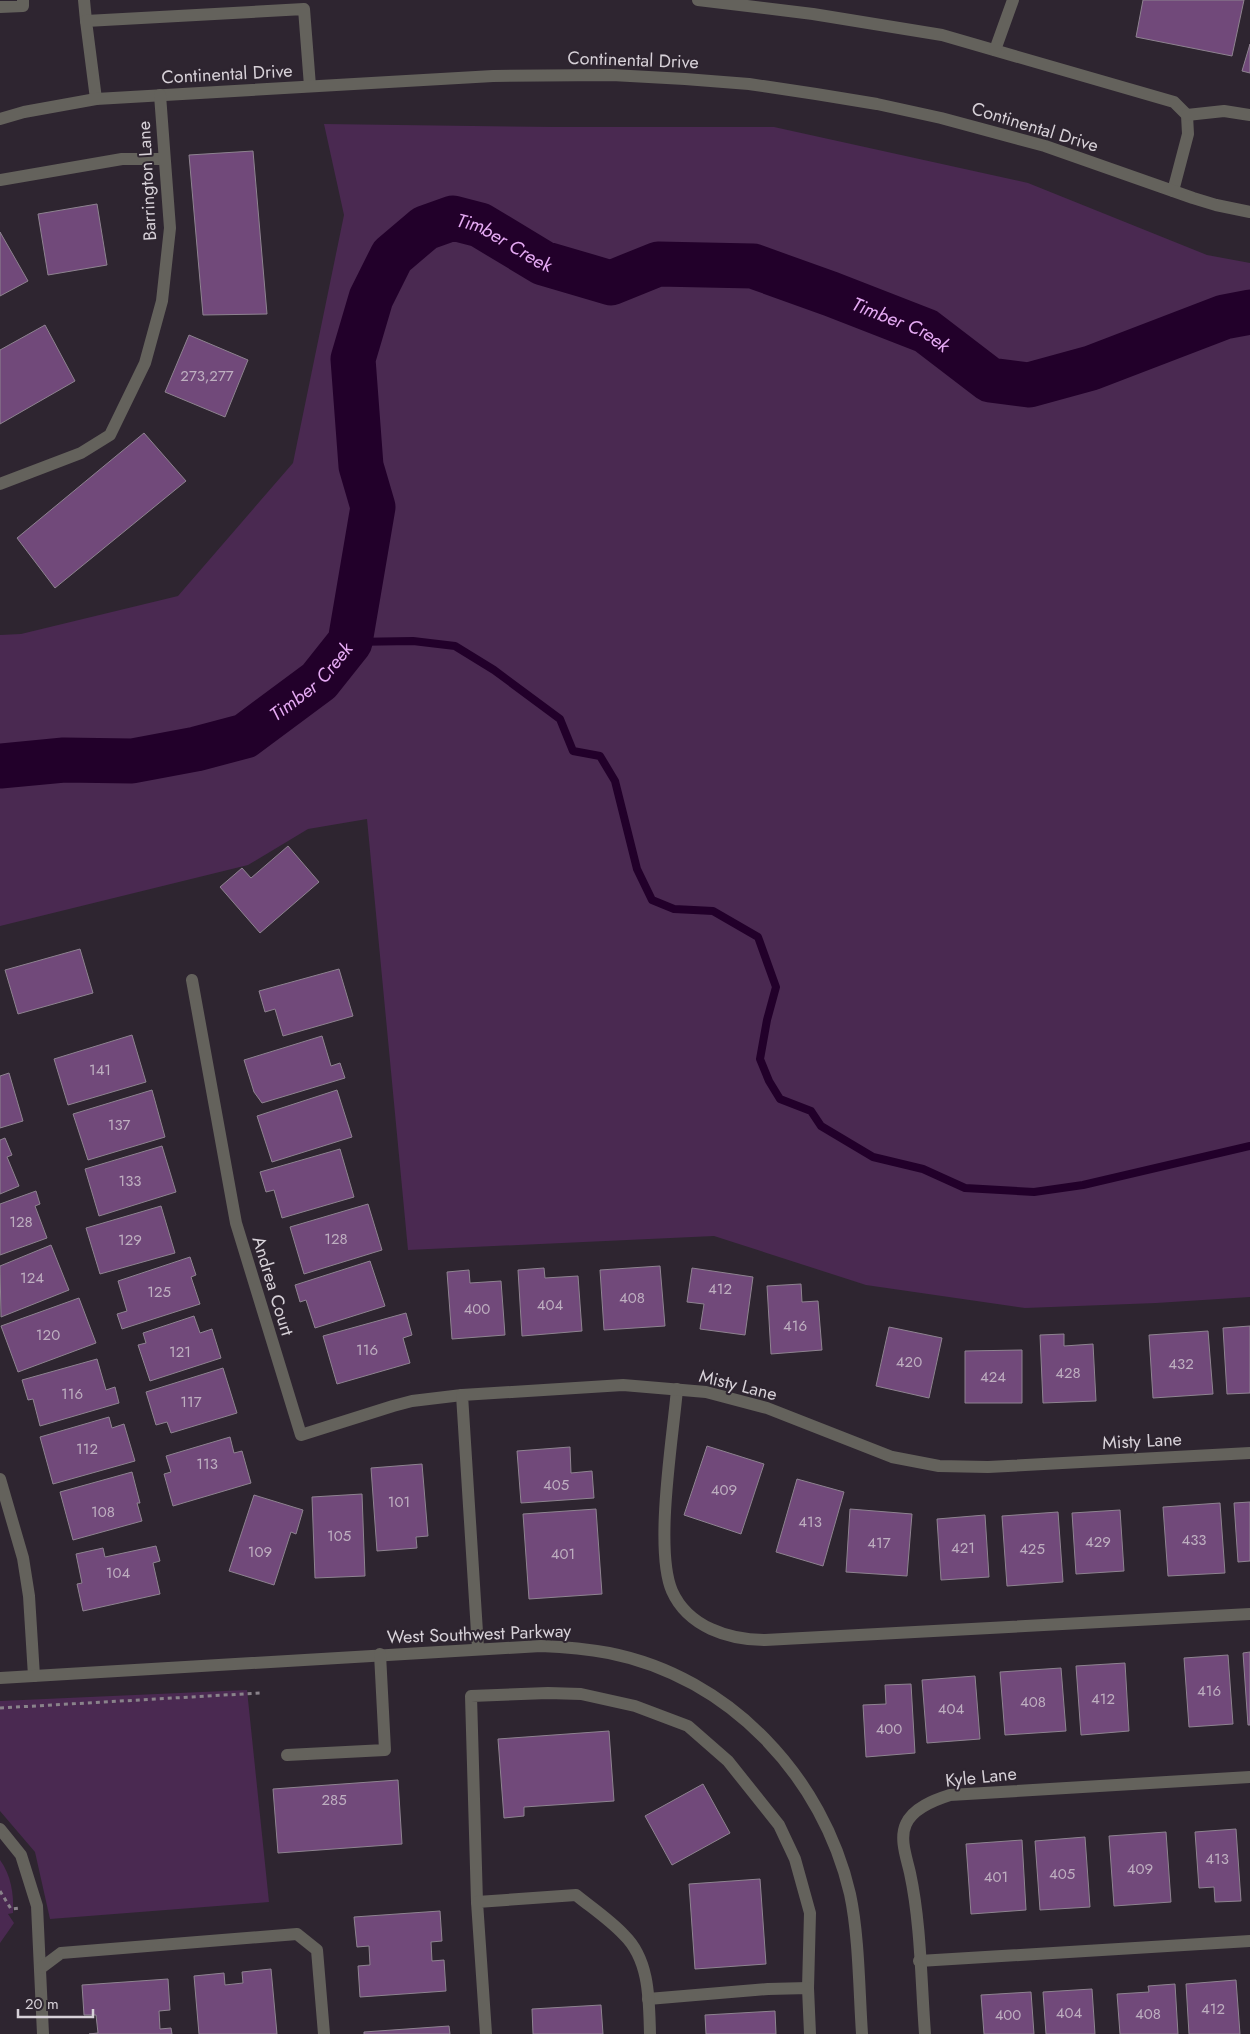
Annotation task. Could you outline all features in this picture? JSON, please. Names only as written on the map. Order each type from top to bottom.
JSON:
[{"type":"street","points":[[0,7],[23,6],[23,0]]},
{"type":"street","points":[[84,0],[96,98]]},
{"type":"street","points":[[698,0],[724,1],[942,35],[1174,102],[1187,115],[1188,134],[1173,191]]},
{"type":"street","points":[[995,50],[1013,0]]},
{"type":"street","points":[[86,21],[304,5],[310,86]]},
{"type":"street","name":"Continental Drive","points":[[0,119],[24,112],[96,98],[310,86],[551,75],[612,75],[749,84],[877,104],[987,129],[1045,146],[1216,205],[1250,212]]},
{"type":"street","name":"Barrington Lane","points":[[0,484],[81,453],[110,435],[145,363],[162,302],[170,228],[160,95]]},
{"type":"street","points":[[1187,115],[1224,111],[1250,115]]},
{"type":"street","points":[[0,180],[122,159],[164,159]]},
{"type":"street","name":"Andrea Court","points":[[192,980],[236,1224],[301,1435],[406,1403],[462,1396]]},
{"type":"street","name":"Misty Lane","points":[[462,1396],[623,1385],[706,1392],[767,1408],[892,1457],[939,1466],[988,1467],[1250,1453]]},
{"type":"street","points":[[678,1389],[666,1510],[666,1557],[669,1578],[672,1591],[682,1606],[710,1629],[729,1637],[765,1640],[1250,1614]]},
{"type":"street","points":[[462,1396],[478,1648]]},
{"type":"street","points":[[0,1479],[23,1558],[29,1596],[34,1676]]},
{"type":"street","name":"West Southwest Parkway","points":[[0,1678],[478,1648],[541,1646],[579,1648],[611,1653],[673,1675],[717,1698],[761,1734],[798,1777],[813,1801],[825,1824],[843,1870],[854,1919],[862,2034]]},
{"type":"street","points":[[287,1755],[385,1750],[380,1654]]},
{"type":"street","points":[[486,2034],[477,1902],[472,1696],[548,1692],[581,1694],[635,1706],[688,1726],[728,1761],[779,1825],[795,1859],[810,1913],[808,1988],[810,2034]]},
{"type":"street","name":"Kyle Lane","points":[[925,2034],[915,1902],[904,1833],[910,1819],[936,1800],[962,1794],[1250,1777]]},
{"type":"street","points":[[0,1828],[21,1855],[37,1906],[43,2034]]},
{"type":"street","points":[[477,1902],[576,1895],[624,1934],[640,1958],[648,1999],[650,2034]]},
{"type":"street","points":[[41,1968],[61,1953],[297,1934],[317,1950],[324,2034]]},
{"type":"street","points":[[920,1961],[1250,1941]]},
{"type":"street","points":[[648,1999],[808,1988]]},
{"type":"path","points":[[0,1708],[260,1693]]},
{"type":"path","points":[[0,1891],[11,1909]]},
{"type":"shaded area","points":[[324,124],[774,127],[1028,183],[1207,255],[1250,263],[1250,1297],[1025,1308],[866,1285],[714,1236],[408,1250],[367,819],[308,829],[248,865],[0,926],[0,635],[21,634],[178,596],[293,463],[344,215]]},
{"type":"shaded area","points":[[247,1690],[269,1902],[50,1919],[35,1852],[0,1811],[0,1701]]},
{"type":"shaded area","points":[[0,1860],[7,1872],[11,1885],[13,1913],[8,1914],[14,1923],[0,1943]]},
{"type":"building","points":[[1143,0],[1244,0],[1232,56],[1136,37]]},
{"type":"building","points":[[1250,44],[1250,73],[1242,71]]},
{"type":"building","points":[[253,151],[267,314],[203,315],[189,155]]},
{"type":"building","points":[[97,204],[107,265],[48,275],[38,214]]},
{"type":"building","points":[[0,232],[28,281],[0,296]]},
{"type":"building","points":[[45,325],[75,381],[0,424],[0,350]]},
{"type":"building","points":[[189,335],[248,360],[225,417],[165,392]]},
{"type":"building","points":[[144,433],[186,481],[55,588],[17,538]]},
{"type":"building","points":[[288,846],[319,882],[260,933],[220,887],[242,868],[251,878]]},
{"type":"building","points":[[80,949],[93,993],[18,1014],[5,970]]},
{"type":"building","points":[[339,969],[353,1016],[283,1036],[275,1009],[265,1012],[259,991]]},
{"type":"building","points":[[132,1035],[146,1082],[68,1105],[54,1059]]},
{"type":"building","points":[[322,1036],[331,1066],[340,1063],[345,1078],[262,1103],[254,1092],[244,1060]]},
{"type":"building","points":[[9,1073],[23,1121],[0,1128],[0,1076]]},
{"type":"building","points":[[152,1090],[165,1137],[88,1160],[73,1114]]},
{"type":"building","points":[[337,1090],[352,1137],[272,1162],[257,1116]]},
{"type":"building","points":[[5,1138],[12,1155],[7,1157],[19,1186],[0,1194],[0,1140]]},
{"type":"building","points":[[162,1146],[176,1192],[99,1216],[85,1169]]},
{"type":"building","points":[[340,1149],[354,1197],[282,1218],[274,1190],[266,1192],[260,1172]]},
{"type":"building","points":[[36,1191],[40,1204],[35,1206],[47,1238],[0,1255],[0,1204]]},
{"type":"building","points":[[368,1204],[382,1250],[304,1274],[290,1227]]},
{"type":"building","points":[[161,1206],[175,1253],[100,1274],[86,1228]]},
{"type":"building","points":[[51,1245],[69,1290],[1,1317],[0,1266]]},
{"type":"building","points":[[190,1257],[196,1275],[191,1277],[200,1304],[122,1329],[117,1314],[127,1311],[118,1281]]},
{"type":"building","points":[[370,1261],[385,1306],[315,1328],[306,1300],[300,1302],[295,1285]]},
{"type":"building","points":[[660,1266],[665,1326],[604,1330],[600,1270]]},
{"type":"building","points":[[544,1268],[545,1278],[578,1276],[582,1331],[522,1336],[518,1270]]},
{"type":"building","points":[[692,1268],[753,1277],[745,1335],[700,1329],[704,1304],[687,1302]]},
{"type":"building","points":[[469,1270],[470,1283],[501,1281],[505,1335],[452,1339],[447,1272]]},
{"type":"building","points":[[801,1284],[802,1302],[818,1301],[822,1350],[771,1354],[767,1286]]},
{"type":"building","points":[[79,1298],[96,1343],[18,1372],[1,1326]]},
{"type":"building","points":[[406,1313],[412,1335],[403,1338],[410,1363],[337,1384],[323,1336]]},
{"type":"building","points":[[194,1316],[200,1333],[212,1329],[221,1358],[150,1381],[138,1345],[146,1343],[143,1333]]},
{"type":"building","points":[[1250,1326],[1250,1393],[1227,1394],[1223,1328]]},
{"type":"building","points":[[889,1327],[942,1338],[929,1398],[876,1386]]},
{"type":"building","points":[[1208,1331],[1213,1394],[1153,1398],[1149,1335]]},
{"type":"building","points":[[1064,1334],[1064,1346],[1093,1344],[1096,1401],[1043,1403],[1040,1335]]},
{"type":"building","points":[[1022,1350],[1022,1403],[965,1403],[965,1351]]},
{"type":"building","points":[[97,1359],[106,1390],[115,1387],[119,1403],[40,1426],[33,1399],[28,1400],[22,1380]]},
{"type":"building","points":[[223,1368],[237,1413],[171,1433],[167,1422],[156,1425],[146,1392]]},
{"type":"building","points":[[109,1417],[112,1428],[124,1424],[135,1461],[53,1484],[40,1437]]},
{"type":"building","points":[[230,1437],[234,1453],[242,1451],[251,1483],[173,1506],[164,1474],[171,1472],[166,1456]]},
{"type":"building","points":[[707,1446],[764,1464],[741,1534],[684,1515]]},
{"type":"building","points":[[570,1447],[571,1473],[592,1471],[594,1498],[521,1503],[517,1451]]},
{"type":"building","points":[[422,1464],[428,1536],[416,1537],[417,1548],[377,1551],[371,1468]]},
{"type":"building","points":[[132,1472],[140,1503],[137,1503],[142,1521],[73,1540],[60,1492]]},
{"type":"building","points":[[797,1479],[844,1492],[823,1566],[776,1552]]},
{"type":"building","points":[[362,1494],[365,1576],[315,1578],[312,1497]]},
{"type":"building","points":[[254,1495],[303,1510],[296,1534],[291,1532],[274,1585],[229,1571]]},
{"type":"building","points":[[1250,1502],[1250,1561],[1238,1562],[1234,1503]]},
{"type":"building","points":[[1220,1503],[1225,1573],[1168,1576],[1163,1507]]},
{"type":"building","points":[[596,1509],[602,1594],[529,1599],[523,1514]]},
{"type":"building","points":[[850,1509],[912,1514],[907,1576],[846,1572]]},
{"type":"building","points":[[1120,1510],[1124,1571],[1076,1574],[1072,1513]]},
{"type":"building","points":[[1058,1512],[1063,1582],[1007,1586],[1002,1516]]},
{"type":"building","points":[[985,1515],[989,1577],[941,1580],[937,1519]]},
{"type":"building","points":[[156,1546],[160,1561],[153,1563],[160,1594],[83,1611],[77,1584],[82,1583],[76,1554],[103,1548],[105,1557]]},
{"type":"building","points":[[1250,1652],[1250,1725],[1248,1725],[1243,1653]]},
{"type":"building","points":[[1228,1655],[1233,1724],[1189,1727],[1184,1658]]},
{"type":"building","points":[[1125,1663],[1129,1731],[1081,1735],[1076,1666]]},
{"type":"building","points":[[1061,1668],[1066,1731],[1005,1735],[1000,1672]]},
{"type":"building","points":[[975,1676],[980,1739],[927,1743],[922,1680]]},
{"type":"building","points":[[911,1684],[915,1753],[866,1757],[863,1705],[886,1704],[885,1685]]},
{"type":"building","points":[[609,1731],[614,1801],[524,1807],[524,1816],[504,1818],[498,1739]]},
{"type":"building","points":[[398,1780],[402,1844],[278,1853],[273,1789]]},
{"type":"building","points":[[703,1784],[730,1833],[672,1865],[645,1816]]},
{"type":"building","points":[[1236,1829],[1241,1901],[1215,1902],[1214,1887],[1199,1888],[1195,1832]]},
{"type":"building","points":[[1166,1832],[1171,1902],[1114,1906],[1109,1836]]},
{"type":"building","points":[[1085,1837],[1090,1907],[1040,1910],[1035,1841]]},
{"type":"building","points":[[1022,1840],[1026,1910],[971,1914],[966,1844]]},
{"type":"building","points":[[760,1879],[766,1964],[695,1969],[689,1884]]},
{"type":"building","points":[[440,1911],[442,1941],[431,1942],[432,1961],[444,1960],[446,1991],[360,1997],[358,1966],[370,1965],[369,1946],[357,1947],[354,1917]]},
{"type":"building","points":[[271,1969],[277,2034],[199,2034],[194,1976],[224,1973],[225,1985],[243,1983],[242,1972]]},
{"type":"building","points":[[168,1979],[170,2010],[159,2011],[160,2029],[171,2028],[172,2034],[89,2034],[98,2033],[96,2015],[84,2015],[82,1985]]},
{"type":"building","points":[[1236,1980],[1240,2034],[1189,2034],[1186,1984]]},
{"type":"building","points":[[1175,1984],[1178,2034],[1120,2034],[1117,1994],[1149,1992],[1148,1986]]},
{"type":"building","points":[[1092,1989],[1095,2034],[1046,2034],[1043,1992]]},
{"type":"building","points":[[1031,1992],[1034,2034],[984,2034],[981,1995]]},
{"type":"building","points":[[601,2005],[603,2034],[533,2034],[532,2009]]},
{"type":"building","points":[[775,2011],[776,2034],[706,2034],[705,2015]]},
{"type":"building","points":[[449,2026],[450,2034],[364,2034],[364,2032]]},
{"type":"waterway","name":"Timber Creek","points":[[0,766],[64,760],[132,761],[196,749],[245,736],[319,681],[350,642],[373,507],[361,466],[353,359],[371,298],[392,256],[425,228],[453,218],[480,225],[543,263],[611,283],[658,264],[753,266],[926,331],[990,380],[1029,385],[1091,368],[1224,317],[1250,312]]},
{"type":"waterway","points":[[350,642],[413,641],[455,646],[494,670],[560,719],[573,751],[600,756],[615,781],[637,869],[652,900],[674,909],[713,911],[758,937],[776,987],[767,1020],[760,1059],[769,1081],[780,1099],[811,1111],[821,1126],[873,1157],[923,1169],[965,1188],[1034,1192],[1083,1185],[1250,1146]]}]
